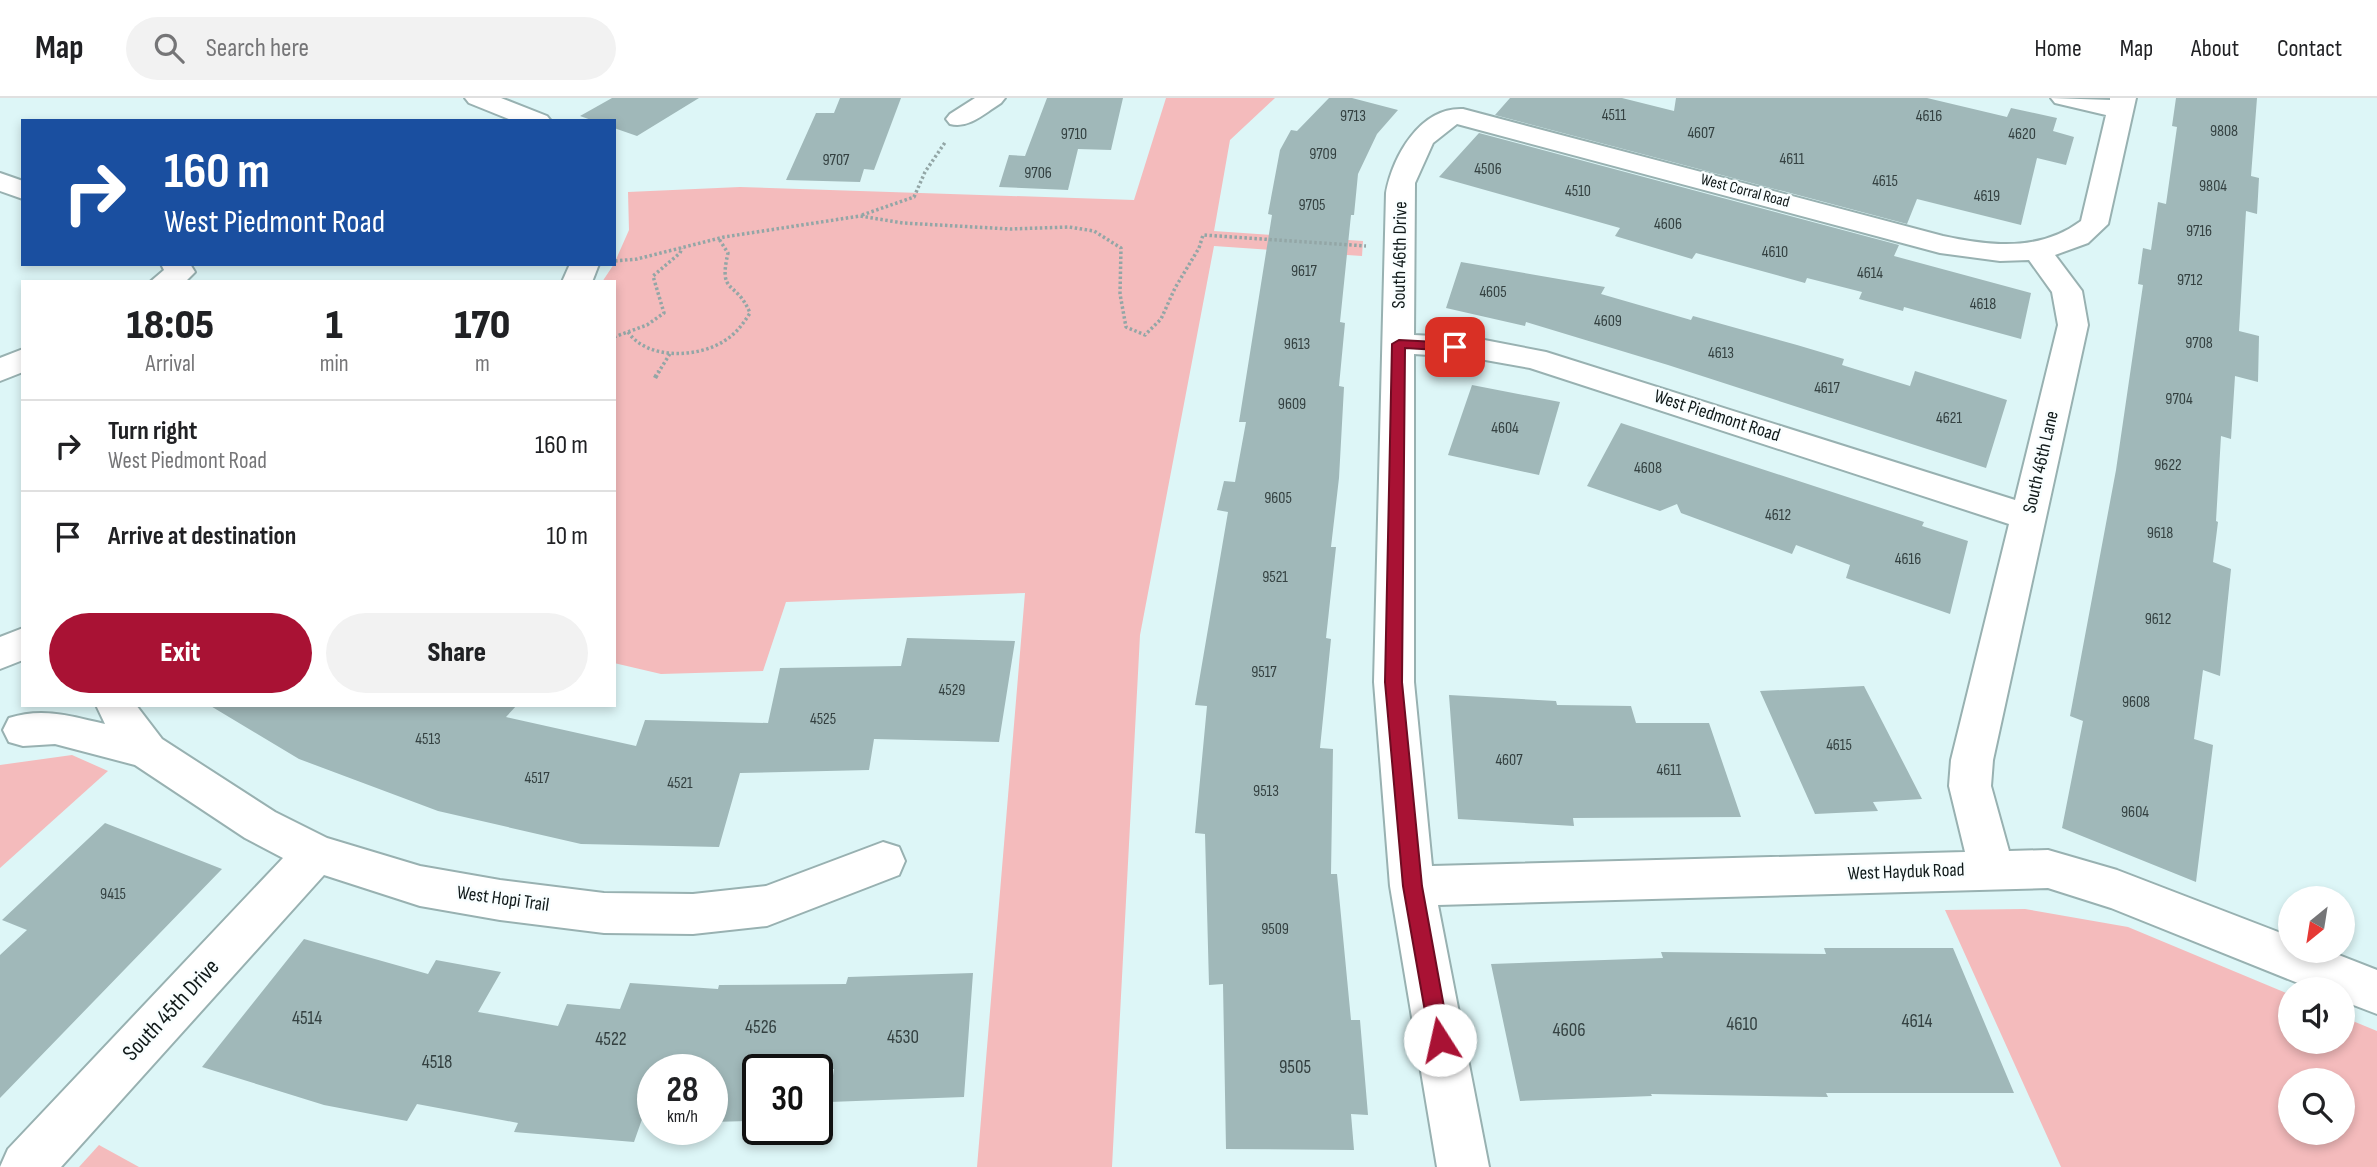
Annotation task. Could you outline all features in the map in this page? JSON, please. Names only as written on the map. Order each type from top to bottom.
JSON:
[{"type":"street","points":[[478,98],[538,113]]},
{"type":"street","points":[[959,119],[992,98]]},
{"type":"street","points":[[2038,251],[2060,246],[2080,237],[2094,223],[2121,104],[2064,98]]},
{"type":"street","name":"West Corral Road","points":[[1454,116],[1484,121],[1940,244],[1990,253],[2038,251]]},
{"type":"street","name":"South 46th Drive","points":[[1454,116],[1439,122],[1408,162],[1401,180],[1394,682],[1412,886],[1463,1167]]},
{"type":"street","points":[[0,181],[21,190]]},
{"type":"street","name":"South 46th Lane","points":[[1992,869],[1970,786],[1972,760],[2073,325],[2067,291],[2038,251]]},
{"type":"street","name":"West Piedmont Road","points":[[1399,344],[1474,348],[1556,365],[2028,517]]},
{"type":"street","points":[[0,371],[21,360]]},
{"type":"street","points":[[0,627],[21,632]]},
{"type":"street","points":[[0,654],[21,644]]},
{"type":"street","name":"West Hopi Trail","points":[[8,733],[48,721],[71,707]]},
{"type":"street","name":"West Hopi Trail","points":[[117,707],[124,722],[147,751],[260,825],[316,853],[420,886],[500,900],[604,912],[693,914],[767,906],[883,861]]},
{"type":"street","name":"West Hopi Trail","points":[[8,733],[55,728],[147,751]]},
{"type":"street","name":"South 45th Drive","points":[[26,1167],[316,853]]},
{"type":"street","name":"West Hayduk Road","points":[[1412,886],[2048,869],[2117,890],[2377,992]]},
{"type":"path","points":[[616,261],[637,259],[719,239],[859,216],[914,197],[925,172],[959,119]]},
{"type":"path","points":[[859,216],[903,223],[1010,229],[1069,227],[1094,231],[1121,248],[1120,294],[1126,327],[1145,335],[1161,319],[1175,288],[1199,248],[1203,235],[1400,249]]},
{"type":"path","points":[[628,332],[635,343],[645,348],[693,353],[719,345],[746,322],[750,313],[744,299],[724,282],[723,275],[729,253],[719,239]]},
{"type":"path","points":[[616,336],[647,325],[664,313],[653,276],[680,253],[682,248]]},
{"type":"path","points":[[655,378],[672,352]]},
{"type":"shaded area","points":[[1166,98],[1275,98],[1230,140],[1214,231],[1363,241],[1362,256],[1214,246],[1140,635],[1112,1167],[977,1167],[1025,593],[786,602],[763,671],[661,674],[616,663],[616,280],[603,280],[613,266],[616,266],[616,259],[629,230],[628,192],[740,187],[1134,200]]},
{"type":"shaded area","points":[[72,755],[108,771],[0,868],[0,765]]},
{"type":"shaded area","points":[[2025,909],[2128,927],[2278,990],[2278,1054],[2355,1054],[2355,1022],[2377,1031],[2377,1167],[2061,1167],[1945,910]]},
{"type":"shaded area","points":[[99,1145],[139,1167],[79,1167]]},
{"type":"building","points":[[612,98],[699,98],[637,136],[616,129],[616,119],[588,119],[580,116]]},
{"type":"building","points":[[840,98],[901,98],[874,170],[864,169],[860,182],[786,180],[816,113],[834,113]]},
{"type":"building","points":[[1047,98],[1123,98],[1111,150],[1078,149],[1068,190],[999,187],[1009,155],[1025,156]]},
{"type":"building","points":[[1329,98],[1352,98],[1398,110],[1377,134],[1358,174],[1354,215],[1351,215],[1340,322],[1345,323],[1339,386],[1344,387],[1339,478],[1331,547],[1336,547],[1326,638],[1331,639],[1320,748],[1333,749],[1331,874],[1337,874],[1351,1020],[1360,1020],[1368,1115],[1351,1114],[1354,1150],[1226,1149],[1223,984],[1209,985],[1205,834],[1195,833],[1207,706],[1195,705],[1228,512],[1217,510],[1224,481],[1235,482],[1246,422],[1239,422],[1272,215],[1268,214],[1280,150],[1291,130],[1297,131]]},
{"type":"building","points":[[1510,98],[1622,98],[1674,111],[1676,98],[1927,98],[2007,117],[2011,108],[2057,118],[2053,131],[2074,137],[2066,165],[2037,158],[2021,225],[1917,199],[1907,224],[1495,115]]},
{"type":"building","points":[[2176,98],[2257,98],[2251,176],[2259,178],[2257,214],[2246,211],[2239,331],[2259,336],[2258,382],[2235,376],[2231,439],[2221,436],[2218,522],[2213,562],[2231,569],[2220,676],[2203,670],[2194,739],[2213,745],[2196,882],[2062,828],[2083,721],[2070,716],[2116,470],[2143,285],[2138,284],[2143,248],[2151,250],[2158,202],[2166,204],[2177,127],[2172,126]]},
{"type":"building","points":[[1479,133],[1899,245],[1894,256],[2031,293],[2021,339],[1904,307],[1903,311],[1859,299],[1862,292],[1807,278],[1805,283],[1696,253],[1692,259],[1615,236],[1620,228],[1439,177]]},
{"type":"building","points":[[1461,262],[1605,287],[1601,294],[1691,320],[1693,316],[1797,345],[1844,359],[1842,365],[1910,386],[1915,371],[2007,400],[1986,468],[1526,322],[1525,326],[1446,308]]},
{"type":"building","points":[[1472,385],[1560,402],[1539,475],[1448,455]]},
{"type":"building","points":[[1621,423],[1924,522],[1922,526],[1968,541],[1950,614],[1846,578],[1850,565],[1796,545],[1792,554],[1681,513],[1677,504],[1660,511],[1587,486]]},
{"type":"building","points":[[907,638],[1015,641],[999,742],[874,739],[869,770],[740,773],[719,847],[581,844],[438,811],[299,759],[212,707],[515,707],[506,717],[636,746],[645,720],[768,723],[780,668],[901,666]]},
{"type":"building","points":[[1864,686],[1922,799],[1873,802],[1878,811],[1815,814],[1760,691]]},
{"type":"building","points":[[1449,695],[1556,701],[1557,705],[1631,706],[1636,723],[1709,723],[1741,817],[1573,818],[1574,826],[1458,819]]},
{"type":"building","points":[[105,823],[222,869],[0,1098],[0,955],[27,930],[2,920]]},
{"type":"building","points":[[304,939],[428,974],[436,960],[501,972],[478,1012],[558,1026],[567,1004],[620,1009],[630,983],[718,989],[719,985],[846,984],[848,977],[973,973],[964,1097],[833,1102],[833,1054],[742,1054],[742,1121],[728,1122],[728,1054],[637,1054],[637,1133],[634,1142],[514,1132],[518,1123],[417,1104],[407,1121],[324,1105],[202,1067]]},
{"type":"building","points":[[1824,948],[1953,948],[2014,1093],[1826,1093],[1828,1097],[1651,1094],[1652,1096],[1520,1101],[1491,964],[1663,958],[1661,952],[1826,954]]},
{"type":"route","points":[[1440,1040],[1412,886],[1397,737],[1394,682],[1399,344],[1455,347]]}]
